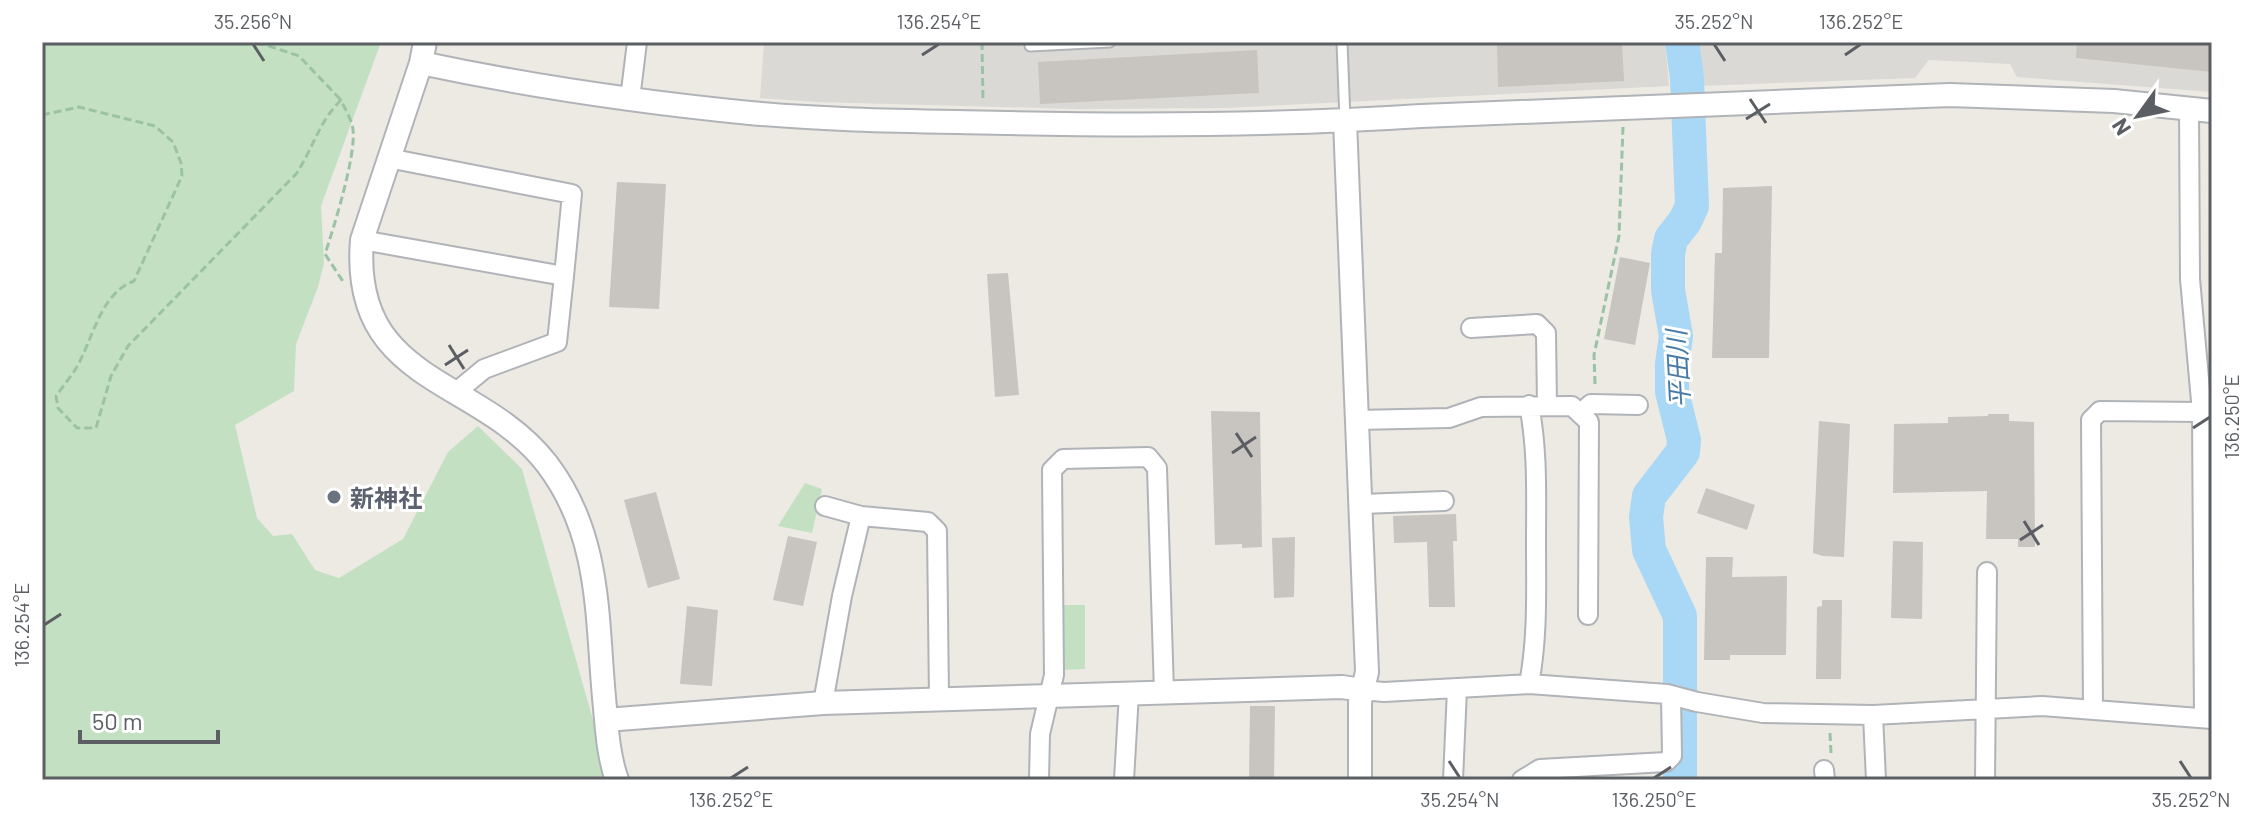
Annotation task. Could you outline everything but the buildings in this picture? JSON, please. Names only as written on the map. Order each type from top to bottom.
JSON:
[{"type":"street","points":[[630,99],[637,42]]},
{"type":"street","points":[[617,780],[606,720],[598,602],[582,528],[557,479],[529,444],[506,424],[419,371],[397,353],[385,339],[369,307],[360,276],[362,240],[423,53],[511,82],[630,99],[752,113],[983,123],[1150,127],[1950,95],[2114,101],[2212,111]]},
{"type":"street","points":[[606,720],[823,703],[939,698],[1342,687],[1384,692],[1529,684],[1678,697],[1763,713],[1873,715],[2042,706],[2208,719],[2202,412],[2190,279],[2189,108]]},
{"type":"street","points":[[1345,121],[1367,672],[1360,702],[1360,780]]},
{"type":"street","points":[[388,158],[572,194],[557,342],[484,369],[455,393]]},
{"type":"street","points":[[362,240],[564,276]]},
{"type":"street","points":[[1471,328],[1537,324],[1546,333],[1536,441],[1536,645],[1529,684]]},
{"type":"street","points":[[1357,420],[1449,418],[1481,407],[1538,405],[1589,409],[1638,405]]},
{"type":"street","points":[[1588,615],[1589,409]]},
{"type":"street","points":[[2093,709],[2091,420],[2100,411],[2202,412]]},
{"type":"street","points":[[1039,780],[1040,734],[1054,675],[1052,470],[1063,459],[1148,457],[1157,468],[1164,692]]},
{"type":"street","points":[[1361,504],[1444,501]]},
{"type":"street","points":[[825,506],[861,516],[928,522],[937,531],[939,698]]},
{"type":"street","points":[[823,703],[842,596],[861,516]]},
{"type":"street","points":[[1985,780],[1987,572]]},
{"type":"street","points":[[1453,780],[1457,689]]},
{"type":"street","points":[[1124,780],[1129,693]]},
{"type":"street","points":[[1522,780],[1540,769],[1666,762],[1672,756],[1678,697]]},
{"type":"street","points":[[1873,715],[1876,780]]},
{"type":"lane","points":[[1030,46],[1110,42]]},
{"type":"lane","points":[[1342,42],[1345,121]]},
{"type":"path","points":[[257,42],[299,56],[341,100],[353,128],[352,148],[335,225],[325,254],[342,281],[369,307]]},
{"type":"path","points":[[982,42],[983,123]]},
{"type":"path","points":[[42,115],[79,107],[155,126],[173,142],[181,163],[182,176],[173,199],[134,281],[120,287],[106,306],[76,369],[56,396],[58,408],[77,428],[96,428],[111,376],[128,346],[296,174],[309,155],[325,116],[341,100]]},
{"type":"path","points":[[1589,409],[1594,355],[1619,236],[1624,107]]},
{"type":"path","points":[[1824,775],[1831,763],[1829,714]]},
{"type":"shaded area","points":[[764,42],[1665,42],[1669,86],[1227,108],[1078,109],[817,102],[760,98]]},
{"type":"shaded area","points":[[1691,42],[2212,42],[2212,92],[2017,77],[2010,64],[1929,60],[1915,78],[1697,86]]},
{"type":"green space","points":[[42,42],[381,42],[321,206],[324,263],[296,344],[294,391],[235,425],[257,518],[273,536],[292,534],[315,570],[339,578],[403,539],[448,452],[478,426],[522,469],[610,780],[42,780]]},
{"type":"green space","points":[[805,483],[822,489],[812,533],[778,526]]},
{"type":"green space","points":[[1061,605],[1085,605],[1085,669],[1062,670]]},
{"type":"waterway","name":"平田川","points":[[1680,780],[1680,616],[1649,550],[1646,517],[1649,496],[1683,452],[1684,440],[1672,392],[1676,336],[1668,290],[1671,239],[1692,206],[1687,79],[1682,42]]},
{"type":"place","name":"新神社","points":[[334,497]]}]
